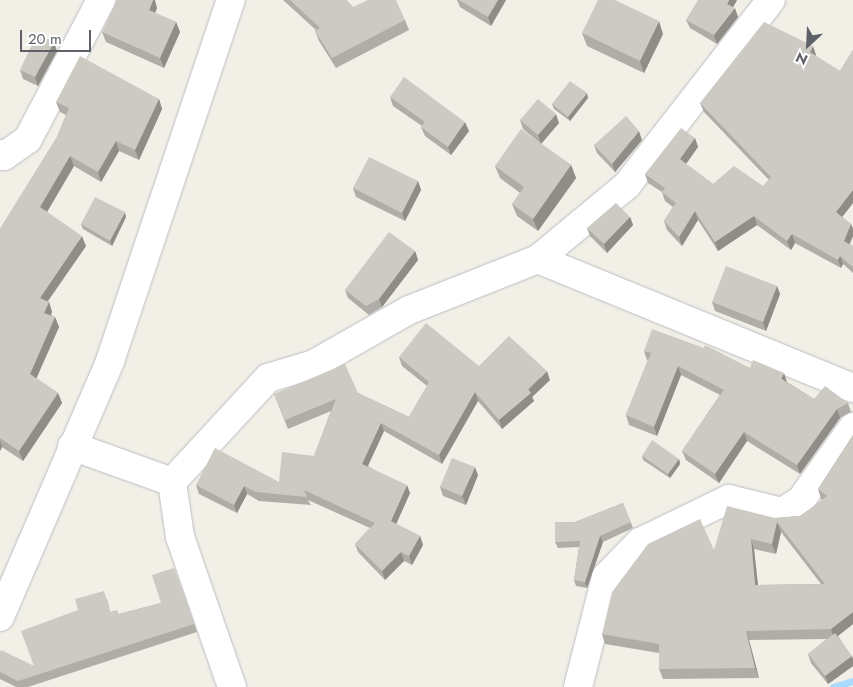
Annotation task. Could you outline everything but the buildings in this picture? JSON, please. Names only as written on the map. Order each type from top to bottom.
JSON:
[{"type":"street","points":[[0,154],[4,156],[28,138],[101,0]]},
{"type":"street","points":[[0,617],[110,361],[232,0]]},
{"type":"street","points":[[172,482],[268,378],[314,364],[409,310],[538,259],[627,185],[771,0]]},
{"type":"street","points":[[538,259],[853,388]]},
{"type":"street","points":[[578,687],[606,577],[640,542],[729,499],[782,512],[801,500],[853,427]]},
{"type":"street","points":[[72,446],[172,482]]},
{"type":"street","points":[[172,482],[180,537],[232,687]]},
{"type":"waterway","points":[[833,687],[853,681]]}]
